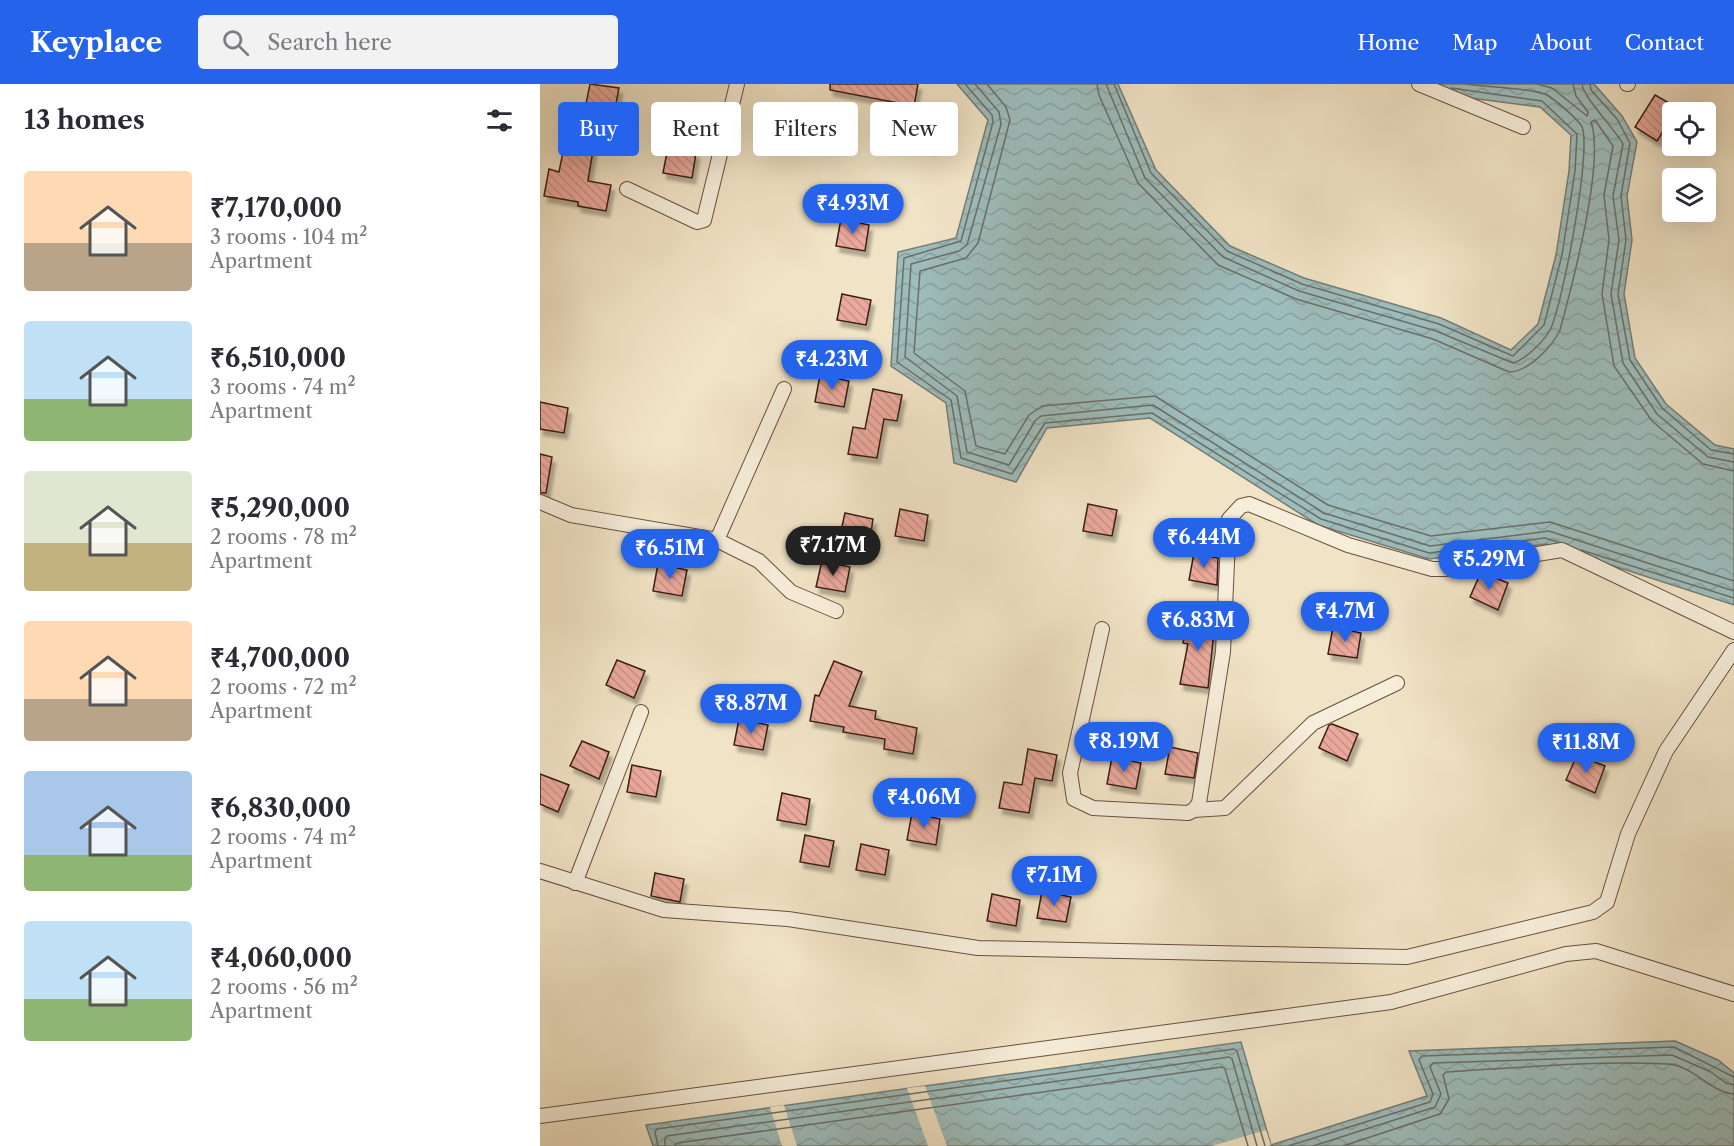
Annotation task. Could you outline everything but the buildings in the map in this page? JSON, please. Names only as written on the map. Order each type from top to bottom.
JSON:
[{"type":"street","points":[[627,189],[697,222],[704,220],[737,84]]},
{"type":"street","points":[[1419,84],[1523,127]]},
{"type":"street","points":[[717,540],[784,389]]},
{"type":"street","points":[[540,502],[571,514],[717,540],[759,561],[791,592],[836,611]]},
{"type":"street","points":[[1194,810],[1199,803],[1223,652],[1229,519],[1241,506],[1249,504],[1348,545],[1431,569],[1444,569],[1562,550],[1734,632]]},
{"type":"street","points":[[1102,629],[1070,773],[1074,799],[1093,807],[1188,813],[1194,810],[1224,808],[1313,723],[1396,683]]},
{"type":"street","points":[[540,871],[664,910],[788,919],[978,948],[1407,957],[1593,912],[1607,902],[1628,834],[1666,751],[1734,650]]},
{"type":"street","points":[[574,883],[641,712]]},
{"type":"street","points":[[540,1116],[1391,1002],[1566,954],[1596,951],[1734,994]]},
{"type":"water","points":[[957,84],[1118,84],[1156,170],[1230,246],[1304,278],[1441,318],[1511,350],[1538,324],[1556,255],[1569,171],[1571,135],[1540,107],[1455,96],[1421,84],[1594,84],[1622,116],[1637,142],[1627,196],[1632,240],[1624,294],[1635,358],[1666,404],[1715,445],[1734,449],[1734,605],[1546,544],[1429,559],[1318,525],[1150,418],[1047,428],[1016,482],[954,463],[946,403],[891,366],[898,252],[956,238],[988,120]]},
{"type":"water","points":[[1675,1041],[1718,1060],[1734,1073],[1734,1146],[653,1146],[646,1125],[1241,1042],[1271,1145],[1427,1096],[1409,1051]]},
{"type":"pier","points":[[925,1086],[947,1146],[928,1146],[907,1088]]},
{"type":"pier","points":[[784,1105],[797,1146],[782,1146],[770,1107]]},
{"type":"pier","points":[[1266,1130],[1271,1145],[1268,1146],[1212,1146]]}]
